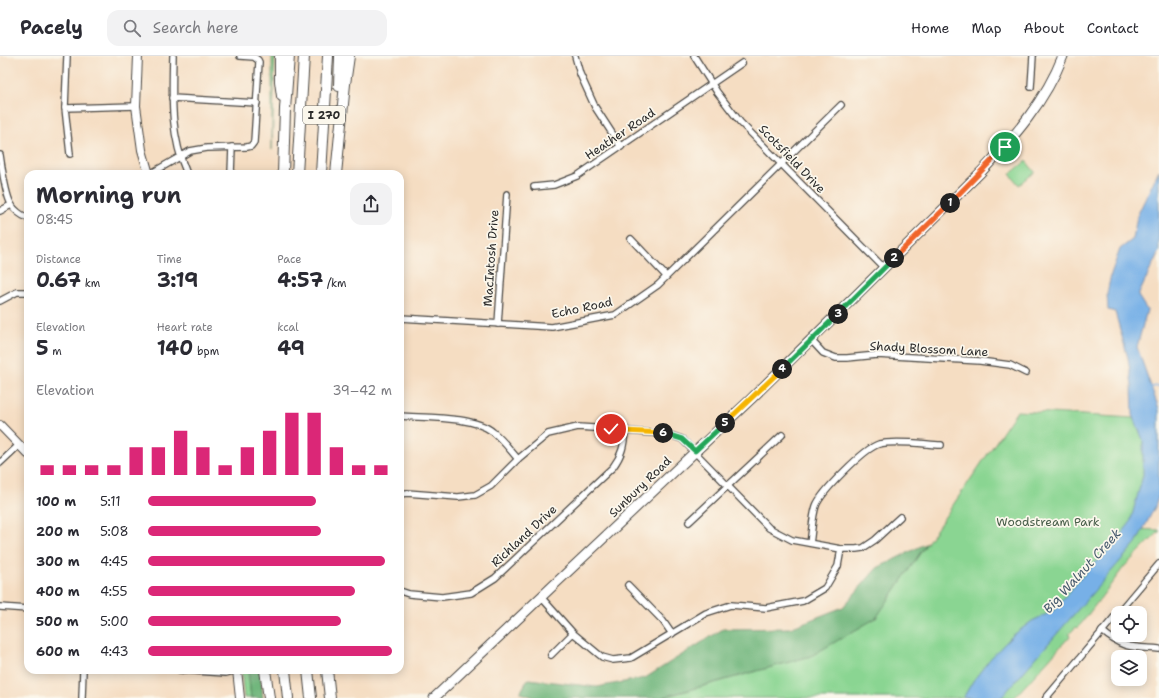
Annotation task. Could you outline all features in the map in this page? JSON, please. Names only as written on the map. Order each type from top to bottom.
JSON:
[{"type":"highway","points":[[280,56],[280,81],[285,109]]},
{"type":"highway","points":[[283,170],[285,109],[289,56]]},
{"type":"highway","name":"I 270","points":[[297,170],[304,56]]},
{"type":"highway","name":"I 270","points":[[321,170],[328,56]]},
{"type":"highway","points":[[336,170],[340,56]]},
{"type":"highway","points":[[336,170],[349,56]]},
{"type":"highway","points":[[266,674],[269,698]]},
{"type":"highway","points":[[285,674],[288,698]]},
{"type":"highway","points":[[308,674],[311,698]]},
{"type":"highway","points":[[327,674],[330,698]]},
{"type":"main road","name":"Sunbury Road","points":[[434,698],[811,340],[981,172],[1015,136],[1032,113],[1044,95],[1063,56]]},
{"type":"street","points":[[67,56],[65,108],[70,154]]},
{"type":"street","points":[[138,56],[136,106],[142,150],[148,170]]},
{"type":"street","points":[[173,56],[172,98],[174,123],[180,157],[185,170]]},
{"type":"street","points":[[156,170],[190,151],[207,148],[247,147],[253,145],[257,103],[258,60],[254,57],[240,56]]},
{"type":"street","points":[[575,56],[580,74],[595,107],[621,147]]},
{"type":"street","name":"Scotsfield Drive","points":[[694,56],[712,84],[740,122],[884,268]]},
{"type":"street","points":[[1031,87],[1033,56]]},
{"type":"street","name":"Heather Road","points":[[534,187],[554,185],[577,176],[742,63]]},
{"type":"street","points":[[172,98],[257,103]]},
{"type":"street","name":"Echo Road","points":[[404,318],[552,327],[615,315],[658,285],[841,105]]},
{"type":"street","points":[[65,108],[136,106]]},
{"type":"street","points":[[231,170],[232,147]]},
{"type":"street","points":[[0,155],[4,180],[11,205],[24,217]]},
{"type":"street","name":"MacIntosh Drive","points":[[498,324],[506,194]]},
{"type":"street","points":[[0,211],[11,205]]},
{"type":"street","points":[[631,239],[666,276]]},
{"type":"street","points":[[0,301],[17,292],[24,292]]},
{"type":"street","name":"Shady Blossom Lane","points":[[811,340],[823,353],[836,358],[876,354],[980,361],[1010,365],[1026,373]]},
{"type":"street","points":[[404,416],[461,420],[478,423],[493,432],[518,459]]},
{"type":"street","points":[[0,425],[24,450]]},
{"type":"street","points":[[404,493],[458,497],[476,495],[491,486],[518,459],[548,434],[578,427],[667,434],[682,439],[769,528],[792,540],[849,550],[863,548],[876,540],[900,517]]},
{"type":"street","name":"Richland Drive","points":[[404,592],[442,597],[471,593],[496,578],[613,467],[620,458],[624,447],[625,431]]},
{"type":"street","points":[[690,522],[782,435]]},
{"type":"street","points":[[810,543],[816,506],[828,488],[868,450],[878,444],[888,442],[941,445]]},
{"type":"street","points":[[0,463],[19,445]]},
{"type":"street","points":[[541,597],[573,633],[602,658],[613,660],[631,658],[706,613],[730,604],[766,608],[803,602],[825,588],[838,566],[841,549]]},
{"type":"street","points":[[1046,698],[1159,564]]},
{"type":"street","points":[[628,585],[663,621],[672,634]]},
{"type":"street","points":[[0,607],[24,609]]},
{"type":"street","points":[[1102,631],[1120,644],[1159,649]]},
{"type":"street","points":[[551,655],[573,633]]},
{"type":"street","points":[[82,698],[84,674]]},
{"type":"street","points":[[237,674],[240,698]]},
{"type":"green space","points":[[272,56],[275,56],[272,150]]},
{"type":"green space","points":[[1026,161],[1035,172],[1019,185],[1010,174]]},
{"type":"green space","name":"Woodstream Park","points":[[1017,411],[1150,419],[1157,461],[1136,529],[1159,530],[1159,532],[1124,567],[1081,624],[1069,634],[1071,635],[1014,698],[661,698],[811,656],[876,618]]},
{"type":"green space","points":[[927,543],[876,618],[811,656],[663,697],[670,698],[537,698],[520,693],[528,679],[597,687],[645,678],[723,629],[790,628],[843,607],[877,568]]},
{"type":"green space","points":[[241,674],[248,674],[251,698],[244,698]]},
{"type":"green space","points":[[248,674],[260,674],[263,698],[251,698]]},
{"type":"water","points":[[1159,170],[1159,251],[1138,296],[1147,310],[1137,347],[1159,409],[1159,495],[1155,507],[1136,543],[1001,698],[963,698],[973,681],[990,659],[1012,636],[1032,621],[1053,611],[1092,565],[1106,553],[1130,523],[1143,475],[1143,440],[1133,415],[1132,385],[1128,358],[1115,312],[1108,310],[1107,294],[1111,274],[1120,249],[1133,239],[1137,216]]},
{"type":"waterway","points":[[1151,387],[1159,386]]},
{"type":"route","points":[[611,429],[667,434],[682,439],[695,451],[840,312],[1005,147]]},
{"type":"water label","name":"Big Walnut Creek","points":[[1082,571]]}]
